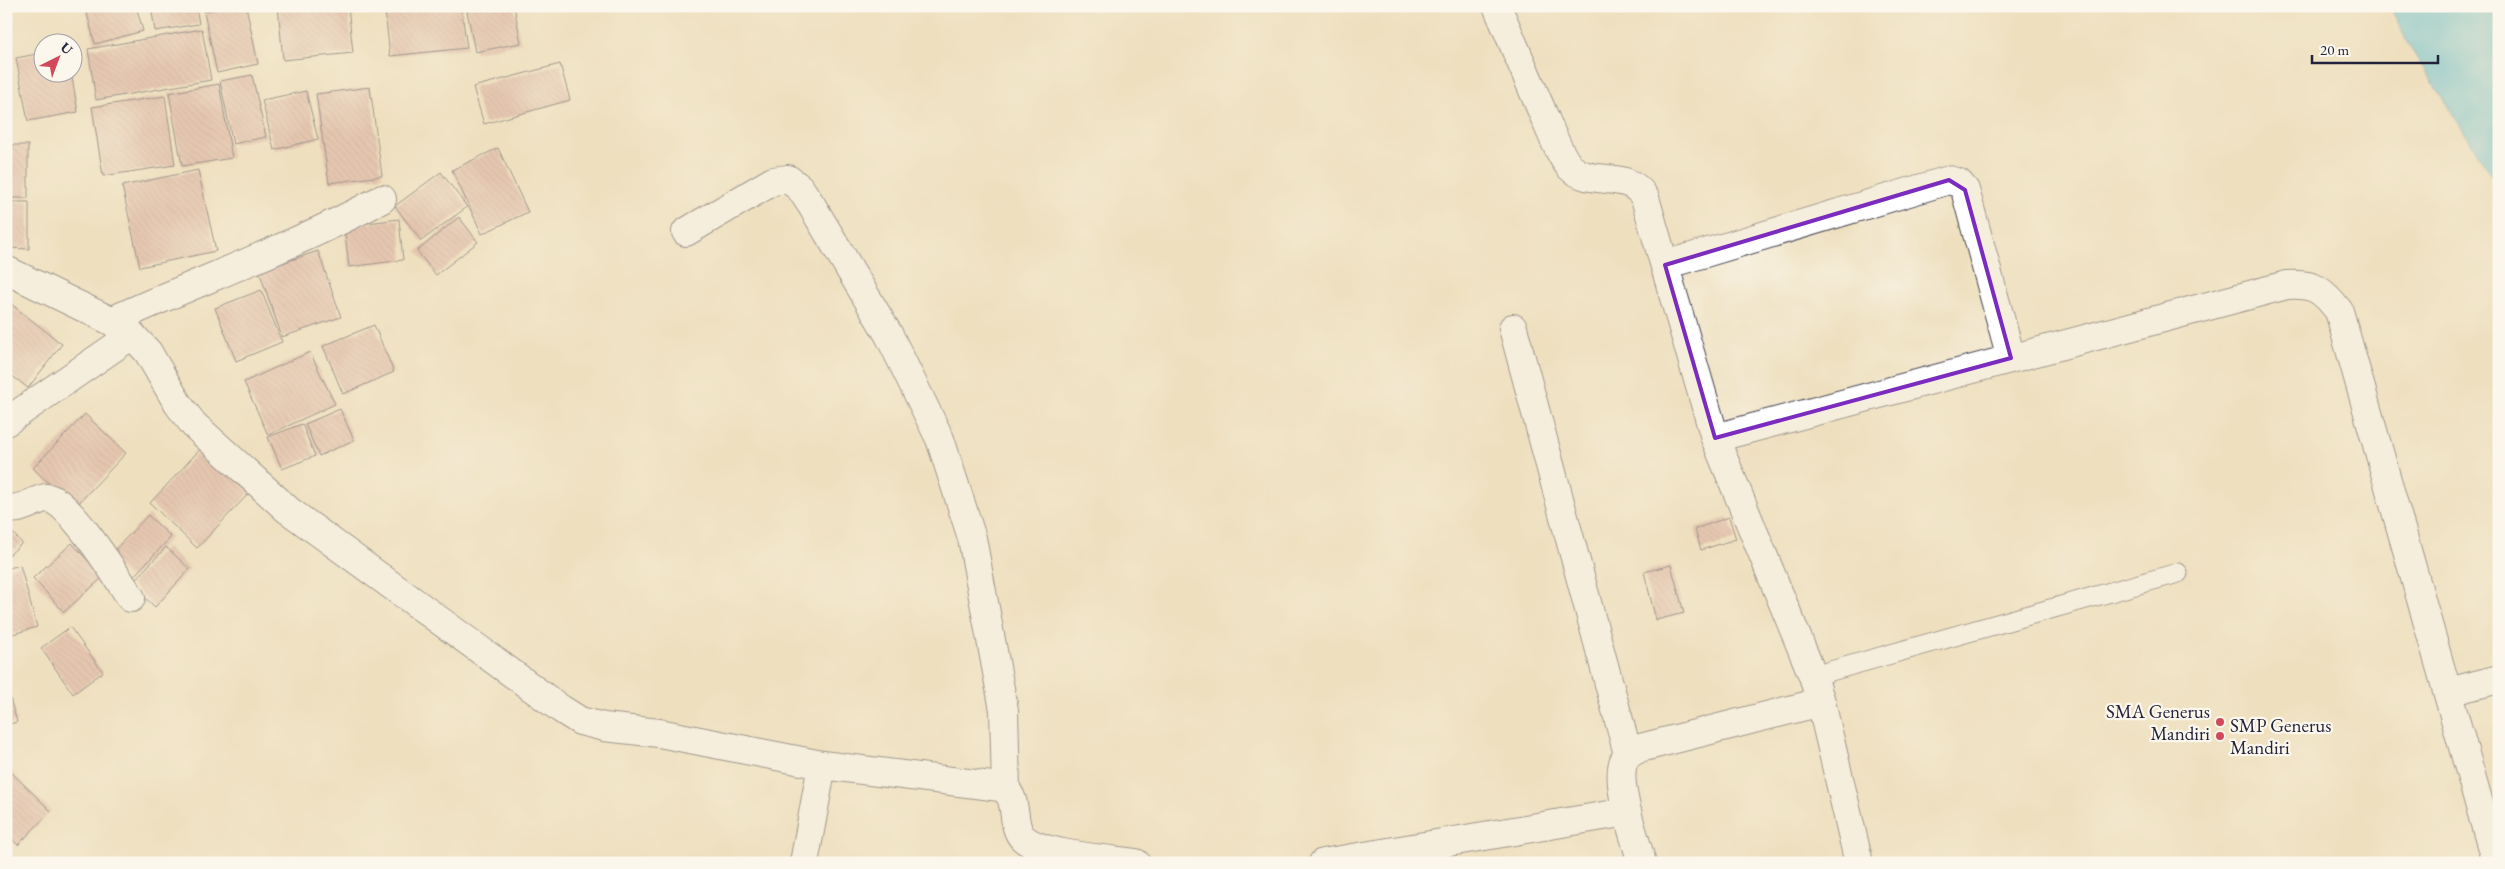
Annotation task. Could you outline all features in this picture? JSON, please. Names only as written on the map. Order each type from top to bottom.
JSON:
[{"type":"street","points":[[1497,6],[1550,130],[1568,165],[1580,172],[1631,183],[1640,189],[1645,198],[1716,438],[1817,689],[1859,863]]},
{"type":"street","points":[[686,232],[773,181],[788,179],[800,188],[889,335],[940,438],[972,538],[1004,710],[1006,789],[1011,796],[1019,833],[1030,843],[1045,850],[1136,863]]},
{"type":"street","points":[[1665,266],[1949,180],[1959,183],[1965,190],[2011,358]]},
{"type":"street","points":[[6,422],[121,328],[192,284],[326,229],[382,198]]},
{"type":"street","points":[[6,270],[121,328],[148,352],[178,404],[194,425],[288,510],[580,721],[604,727],[659,733],[822,765],[1006,789]]},
{"type":"street","points":[[1716,438],[2287,286],[2305,284],[2317,289],[2330,300],[2339,312],[2496,863]]},
{"type":"street","points":[[1513,328],[1628,754]]},
{"type":"street","points":[[6,507],[30,505],[47,498],[58,501],[73,515],[131,598]]},
{"type":"street","points":[[2448,692],[2499,679]]},
{"type":"street","points":[[1642,863],[1627,812],[1621,774],[1623,762],[1628,754],[1640,748],[1817,689]]},
{"type":"street","points":[[804,863],[822,765]]},
{"type":"street","points":[[1323,863],[1627,812]]},
{"type":"lane","points":[[1817,689],[2178,573]]},
{"type":"highlighted area","points":[[1949,180],[1965,190],[2011,358],[1715,438],[1665,265]]},
{"type":"water","points":[[2390,6],[2499,6],[2499,186],[2409,46]]},
{"type":"building","points":[[85,6],[136,6],[143,31],[95,44]]},
{"type":"building","points":[[151,6],[196,6],[199,24],[155,31]]},
{"type":"building","points":[[229,6],[246,6],[258,64],[217,73],[204,12]]},
{"type":"building","points":[[278,6],[348,6],[353,53],[283,60]]},
{"type":"building","points":[[430,6],[461,6],[467,48],[390,56],[385,11]]},
{"type":"building","points":[[466,6],[514,6],[521,43],[475,52]]},
{"type":"building","points":[[202,29],[211,80],[96,100],[88,49]]},
{"type":"building","points":[[32,55],[32,82],[73,82],[78,112],[28,121],[16,58]]},
{"type":"building","points":[[560,64],[570,100],[484,124],[473,87]]},
{"type":"building","points":[[252,75],[266,137],[233,144],[220,81]]},
{"type":"building","points":[[219,84],[232,158],[182,166],[169,93]]},
{"type":"building","points":[[370,87],[382,176],[329,183],[316,94]]},
{"type":"building","points":[[306,91],[318,139],[274,150],[262,100]]},
{"type":"building","points":[[165,96],[175,165],[103,176],[92,107]]},
{"type":"building","points":[[6,145],[28,145],[28,198],[6,198]]},
{"type":"building","points":[[498,148],[528,212],[482,234],[452,170]]},
{"type":"building","points":[[198,170],[216,251],[140,267],[122,186]]},
{"type":"building","points":[[441,172],[467,207],[421,241],[395,206]]},
{"type":"building","points":[[6,202],[29,202],[29,249],[6,248]]},
{"type":"building","points":[[459,217],[478,242],[436,275],[417,251]]},
{"type":"building","points":[[399,219],[403,260],[349,267],[344,226]]},
{"type":"building","points":[[318,251],[341,317],[282,337],[259,271]]},
{"type":"building","points":[[261,290],[282,342],[236,361],[215,308]]},
{"type":"building","points":[[6,300],[62,344],[28,388],[6,371]]},
{"type":"building","points":[[374,325],[394,372],[343,394],[323,346]]},
{"type":"building","points":[[310,352],[335,404],[268,435],[244,382]]},
{"type":"building","points":[[340,409],[354,440],[319,456],[305,424]]},
{"type":"building","points":[[85,414],[126,453],[74,508],[33,468]]},
{"type":"building","points":[[302,424],[315,456],[282,469],[268,437]]},
{"type":"building","points":[[206,443],[254,488],[197,548],[150,503]]},
{"type":"building","points":[[148,515],[171,537],[131,579],[108,557]]},
{"type":"building","points":[[1729,517],[1736,539],[1701,550],[1695,529]]},
{"type":"building","points":[[6,526],[22,543],[6,558]]},
{"type":"building","points":[[72,543],[103,577],[64,612],[33,578]]},
{"type":"building","points":[[166,547],[190,569],[155,607],[131,584]]},
{"type":"building","points":[[20,565],[37,627],[6,636],[6,569]]},
{"type":"building","points":[[1671,565],[1684,613],[1656,620],[1644,572]]},
{"type":"building","points":[[70,627],[103,672],[73,694],[41,648]]},
{"type":"building","points":[[6,685],[17,722],[6,725]]},
{"type":"building","points":[[6,767],[51,811],[18,845],[6,834]]},
{"type":"place","name":"SMA Generus Mandiri","points":[[2220,722]]},
{"type":"place","name":"SMP Generus Mandiri","points":[[2220,736]]}]
